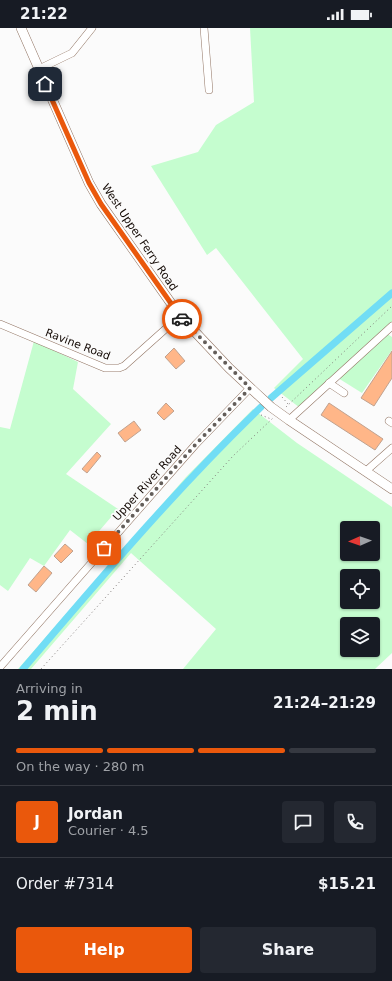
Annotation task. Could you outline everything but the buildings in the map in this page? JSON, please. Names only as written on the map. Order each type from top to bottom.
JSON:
[{"type":"main road","name":"West Upper Ferry Road","points":[[21,28],[89,183],[101,204],[180,316],[250,388],[271,406],[289,420],[392,489]]},
{"type":"street","points":[[39,69],[72,53],[92,28]]},
{"type":"street","points":[[204,28],[209,90]]},
{"type":"street","name":"Ravine Road","points":[[0,324],[104,368],[115,368],[124,366],[180,316]]},
{"type":"street","points":[[289,420],[392,326]]},
{"type":"street","points":[[329,383],[344,393]]},
{"type":"street","name":"Upper River Road","points":[[0,667],[196,444],[250,388]]},
{"type":"street","points":[[366,471],[392,448]]},
{"type":"path","points":[[282,397],[288,404],[392,306]]},
{"type":"path","points":[[42,669],[233,456],[271,420],[269,417],[261,415]]},
{"type":"green space","points":[[250,28],[392,28],[392,328],[386,333],[392,337],[392,350],[362,393],[338,378],[304,411],[274,388],[303,359],[216,248],[207,255],[151,166],[198,152],[216,125],[254,102]]},
{"type":"green space","points":[[34,341],[78,362],[73,389],[111,424],[66,474],[118,509],[88,544],[70,530],[44,566],[30,558],[8,591],[0,585],[0,427],[10,429]]},
{"type":"green space","points":[[253,409],[297,443],[392,507],[392,653],[375,669],[183,669],[216,629],[131,553],[31,669],[18,669],[186,477]]},
{"type":"waterway","points":[[271,398],[392,293]]},
{"type":"waterway","points":[[23,669],[169,502],[261,407]]},
{"type":"way so far","points":[[104,548],[196,444],[250,388],[182,319]]},
{"type":"route","points":[[45,84],[81,168],[101,204],[182,319]]}]
